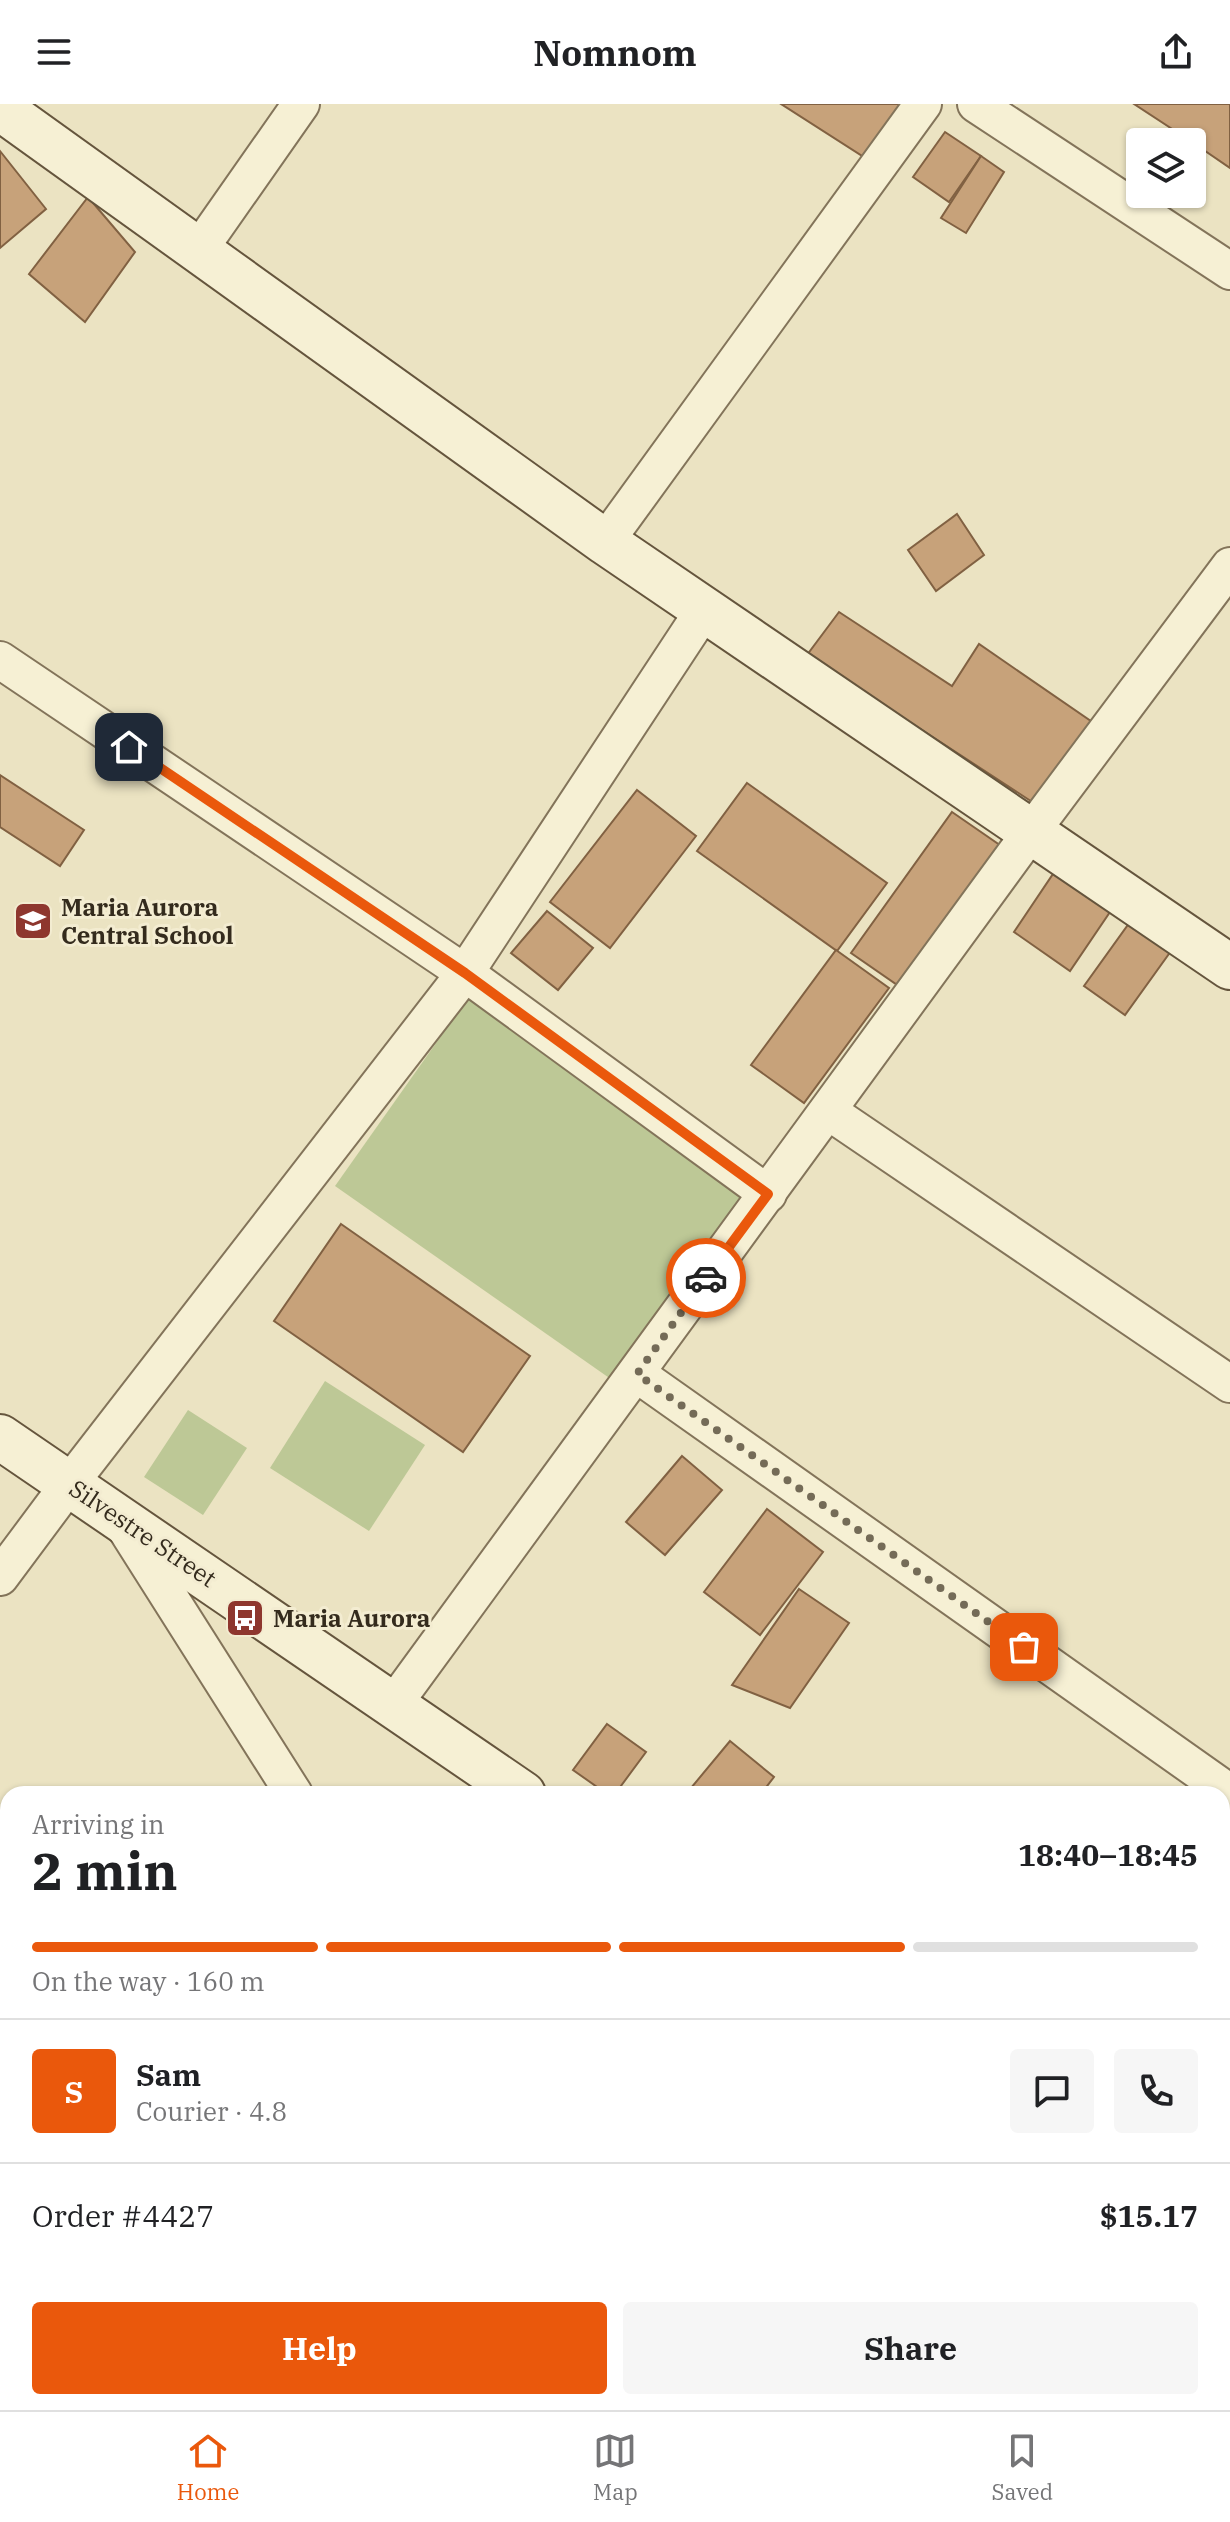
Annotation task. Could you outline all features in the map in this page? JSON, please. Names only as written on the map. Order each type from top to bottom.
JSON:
[{"type":"street","points":[[198,251],[301,104]]},
{"type":"street","points":[[605,542],[923,104]]},
{"type":"street","points":[[976,104],[1230,271]]},
{"type":"street","points":[[0,108],[605,542],[1230,967]]},
{"type":"street","points":[[393,1705],[1031,832],[1230,566]]},
{"type":"street","points":[[0,1577],[465,973],[704,610]]},
{"type":"street","points":[[0,660],[465,973],[768,1194]]},
{"type":"street","points":[[828,1111],[1230,1384]]},
{"type":"street","points":[[637,1374],[1220,1786]]},
{"type":"street","name":"Silvestre Street","points":[[0,1437],[511,1786]]},
{"type":"street","points":[[118,1516],[289,1786]]},
{"type":"green space","points":[[470,995],[750,1192],[615,1382],[335,1186]]},
{"type":"green space","points":[[325,1381],[425,1445],[369,1531],[270,1468]]},
{"type":"green space","points":[[188,1410],[247,1448],[203,1515],[144,1477]]},
{"type":"building","points":[[781,104],[902,104],[867,159]]},
{"type":"building","points":[[1134,104],[1230,104],[1230,168],[1206,152],[1206,128],[1171,128]]},
{"type":"building","points":[[945,132],[981,156],[949,202],[913,177]]},
{"type":"building","points":[[0,151],[46,209],[0,248]]},
{"type":"building","points":[[981,156],[1004,172],[966,233],[941,218]]},
{"type":"building","points":[[88,197],[135,252],[85,322],[29,274]]},
{"type":"building","points":[[957,514],[984,555],[936,591],[908,550]]},
{"type":"building","points":[[839,612],[952,686],[979,644],[1101,728],[1043,809],[807,655]]},
{"type":"building","points":[[0,775],[84,830],[60,866],[0,827]]},
{"type":"building","points":[[747,783],[887,883],[837,951],[697,851]]},
{"type":"building","points":[[637,790],[696,836],[610,948],[550,902]]},
{"type":"building","points":[[952,812],[1007,850],[906,991],[851,953]]},
{"type":"building","points":[[1055,871],[1112,909],[1070,971],[1014,932]]},
{"type":"building","points":[[547,911],[593,948],[558,990],[511,953]]},
{"type":"building","points":[[1130,922],[1171,951],[1125,1015],[1084,986]]},
{"type":"building","points":[[836,950],[889,988],[804,1103],[751,1065]]},
{"type":"building","points":[[341,1224],[530,1356],[463,1452],[274,1321]]},
{"type":"building","points":[[682,1456],[722,1490],[665,1555],[626,1522]]},
{"type":"building","points":[[767,1509],[823,1552],[760,1635],[704,1592]]},
{"type":"building","points":[[799,1589],[849,1623],[790,1708],[732,1685]]},
{"type":"building","points":[[607,1724],[646,1752],[621,1786],[596,1786],[573,1770]]},
{"type":"building","points":[[730,1741],[774,1777],[767,1786],[693,1786]]},
{"type":"way so far","points":[[706,1278],[637,1374],[1024,1647]]},
{"type":"place","name":"Maria Aurora Central School","points":[[33,921]]},
{"type":"place","name":"Maria Aurora","points":[[245,1618]]},
{"type":"route","points":[[129,747],[465,973],[768,1194],[706,1278]]}]
